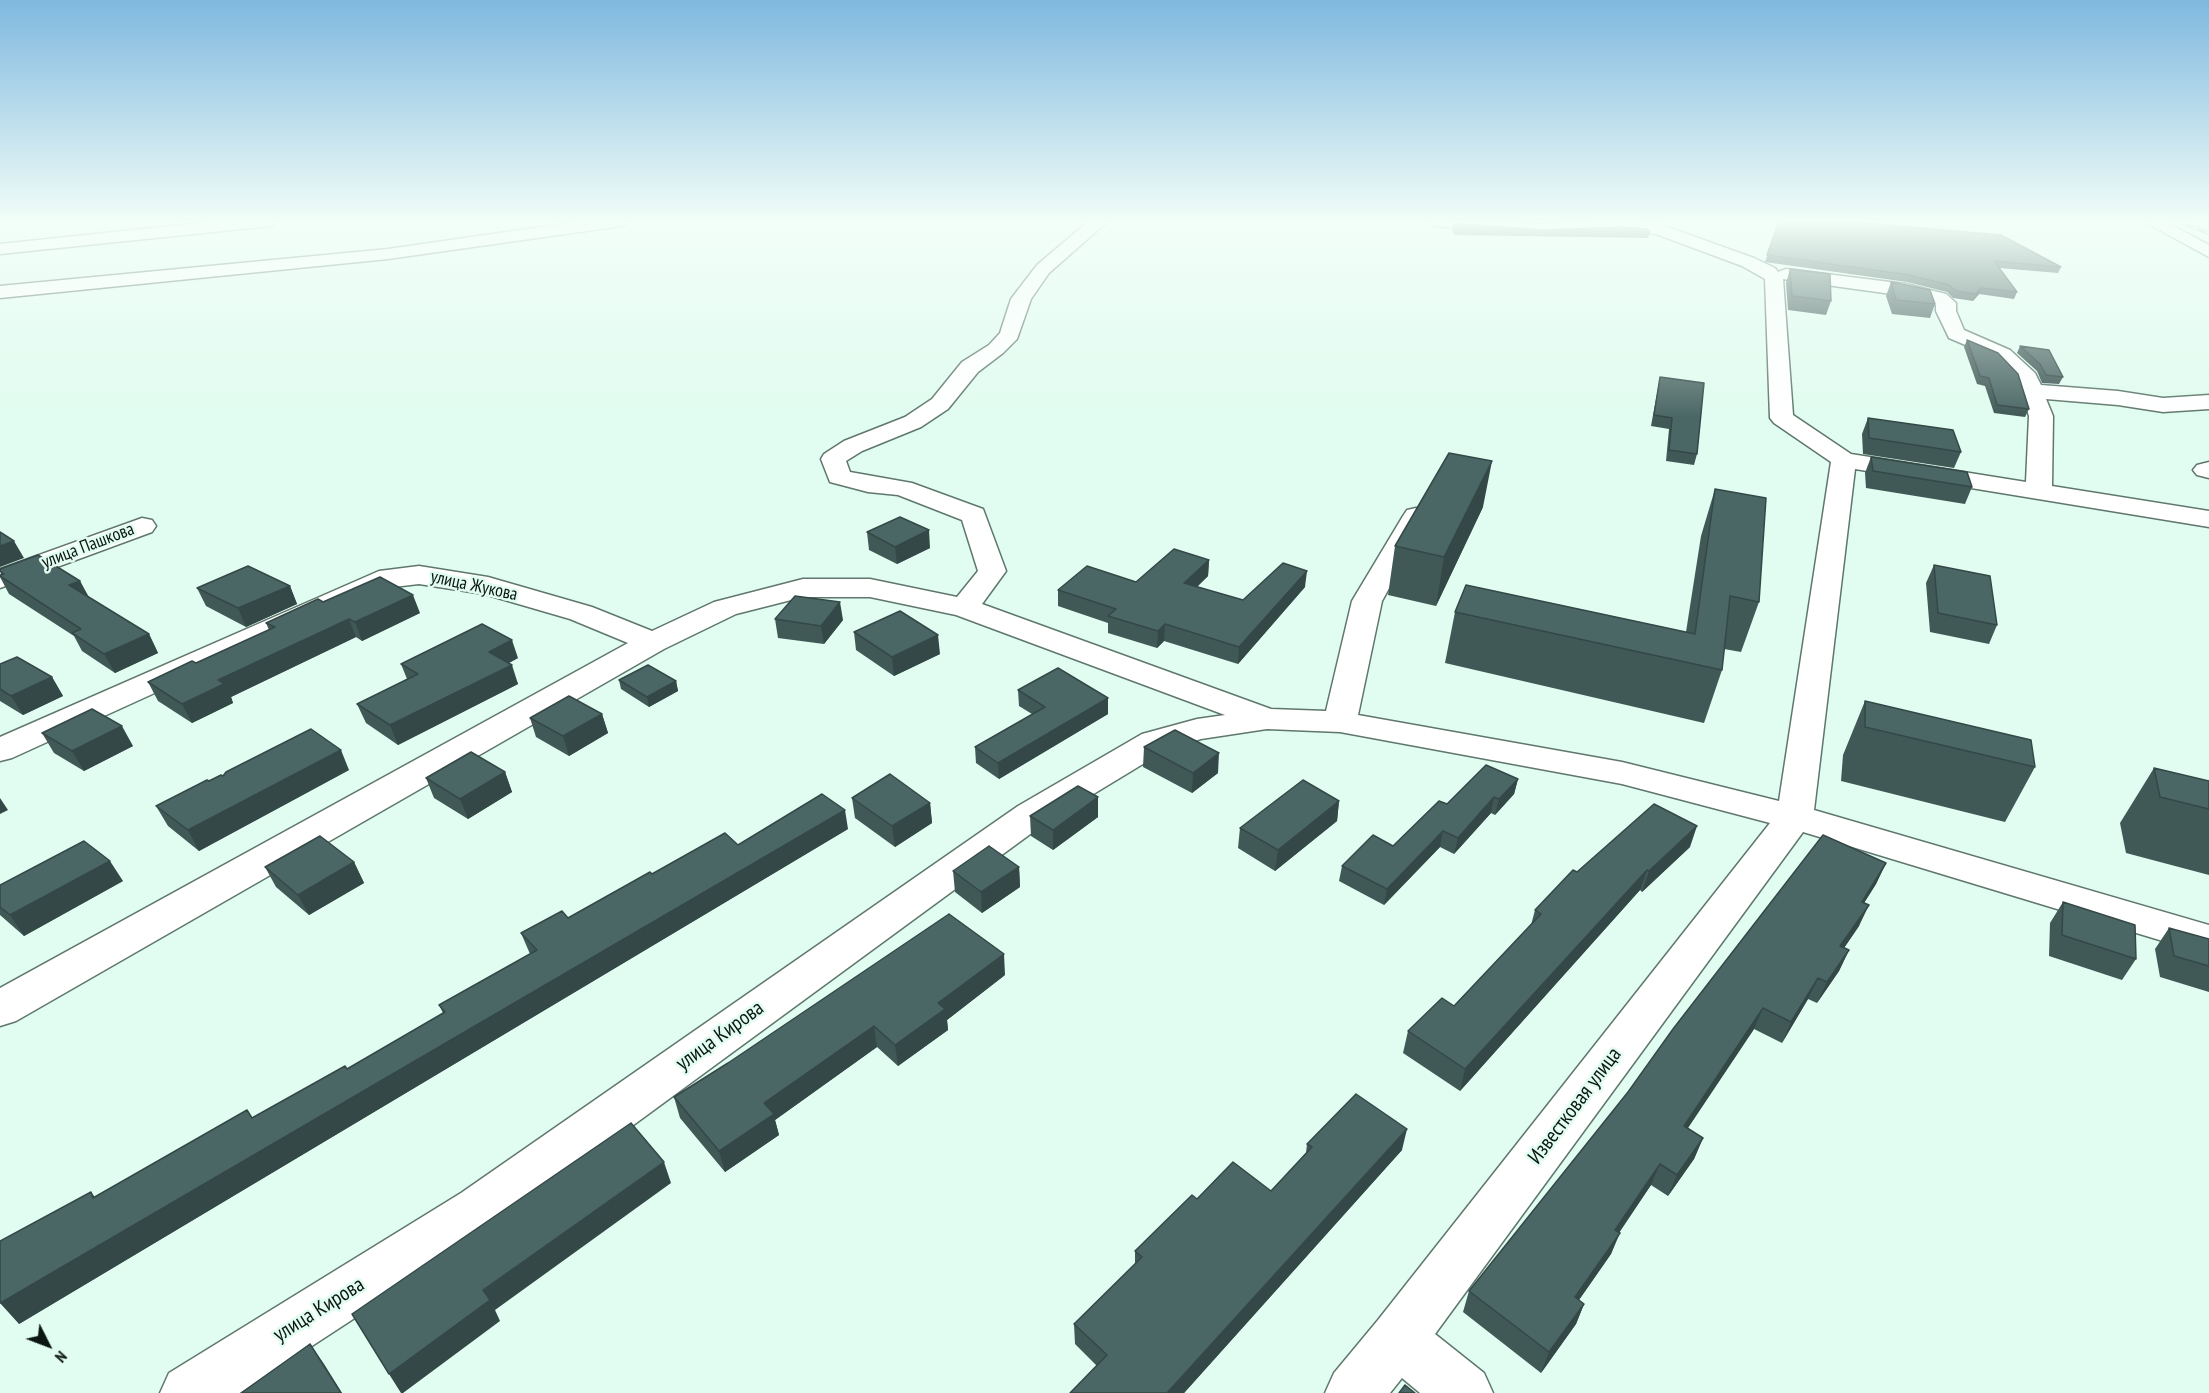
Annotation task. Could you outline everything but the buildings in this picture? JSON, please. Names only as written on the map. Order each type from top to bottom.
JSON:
[{"type":"street","points":[[0,292],[61,286]]},
{"type":"street","points":[[964,608],[992,571],[974,515],[903,488],[868,484],[839,477],[833,459],[853,446],[913,422],[940,404],[970,367],[996,349],[1010,335],[1021,299],[1031,286]]},
{"type":"street","points":[[1772,286],[1782,418],[1844,460],[2209,519]]},
{"type":"street","points":[[1867,286],[1939,298],[1946,303],[1946,311],[1956,334],[2003,354],[2026,378],[2041,416],[2039,492]]},
{"type":"street","points":[[2031,391],[2118,398],[2163,405],[2209,402]]},
{"type":"street","points":[[1795,817],[1844,460]]},
{"type":"street","points":[[1340,722],[1367,601],[1429,493]]},
{"type":"street","name":"улица Пашкова","points":[[0,579],[142,526]]},
{"type":"street","name":"улица Жукова","points":[[0,750],[379,580],[419,575],[488,586],[581,613],[653,642]]},
{"type":"street","points":[[0,1009],[653,642],[725,608],[803,588],[870,588],[964,608],[1267,719],[1340,722],[1622,773],[1795,817],[2209,940]]},
{"type":"street","name":"улица Кирова","points":[[189,1393],[479,1209],[1031,815],[1154,742],[1197,729],[1267,719]]},
{"type":"street","name":"Известковая улица","points":[[1354,1393],[1398,1339],[1795,817]]},
{"type":"street","points":[[1398,1339],[1464,1393]]}]
